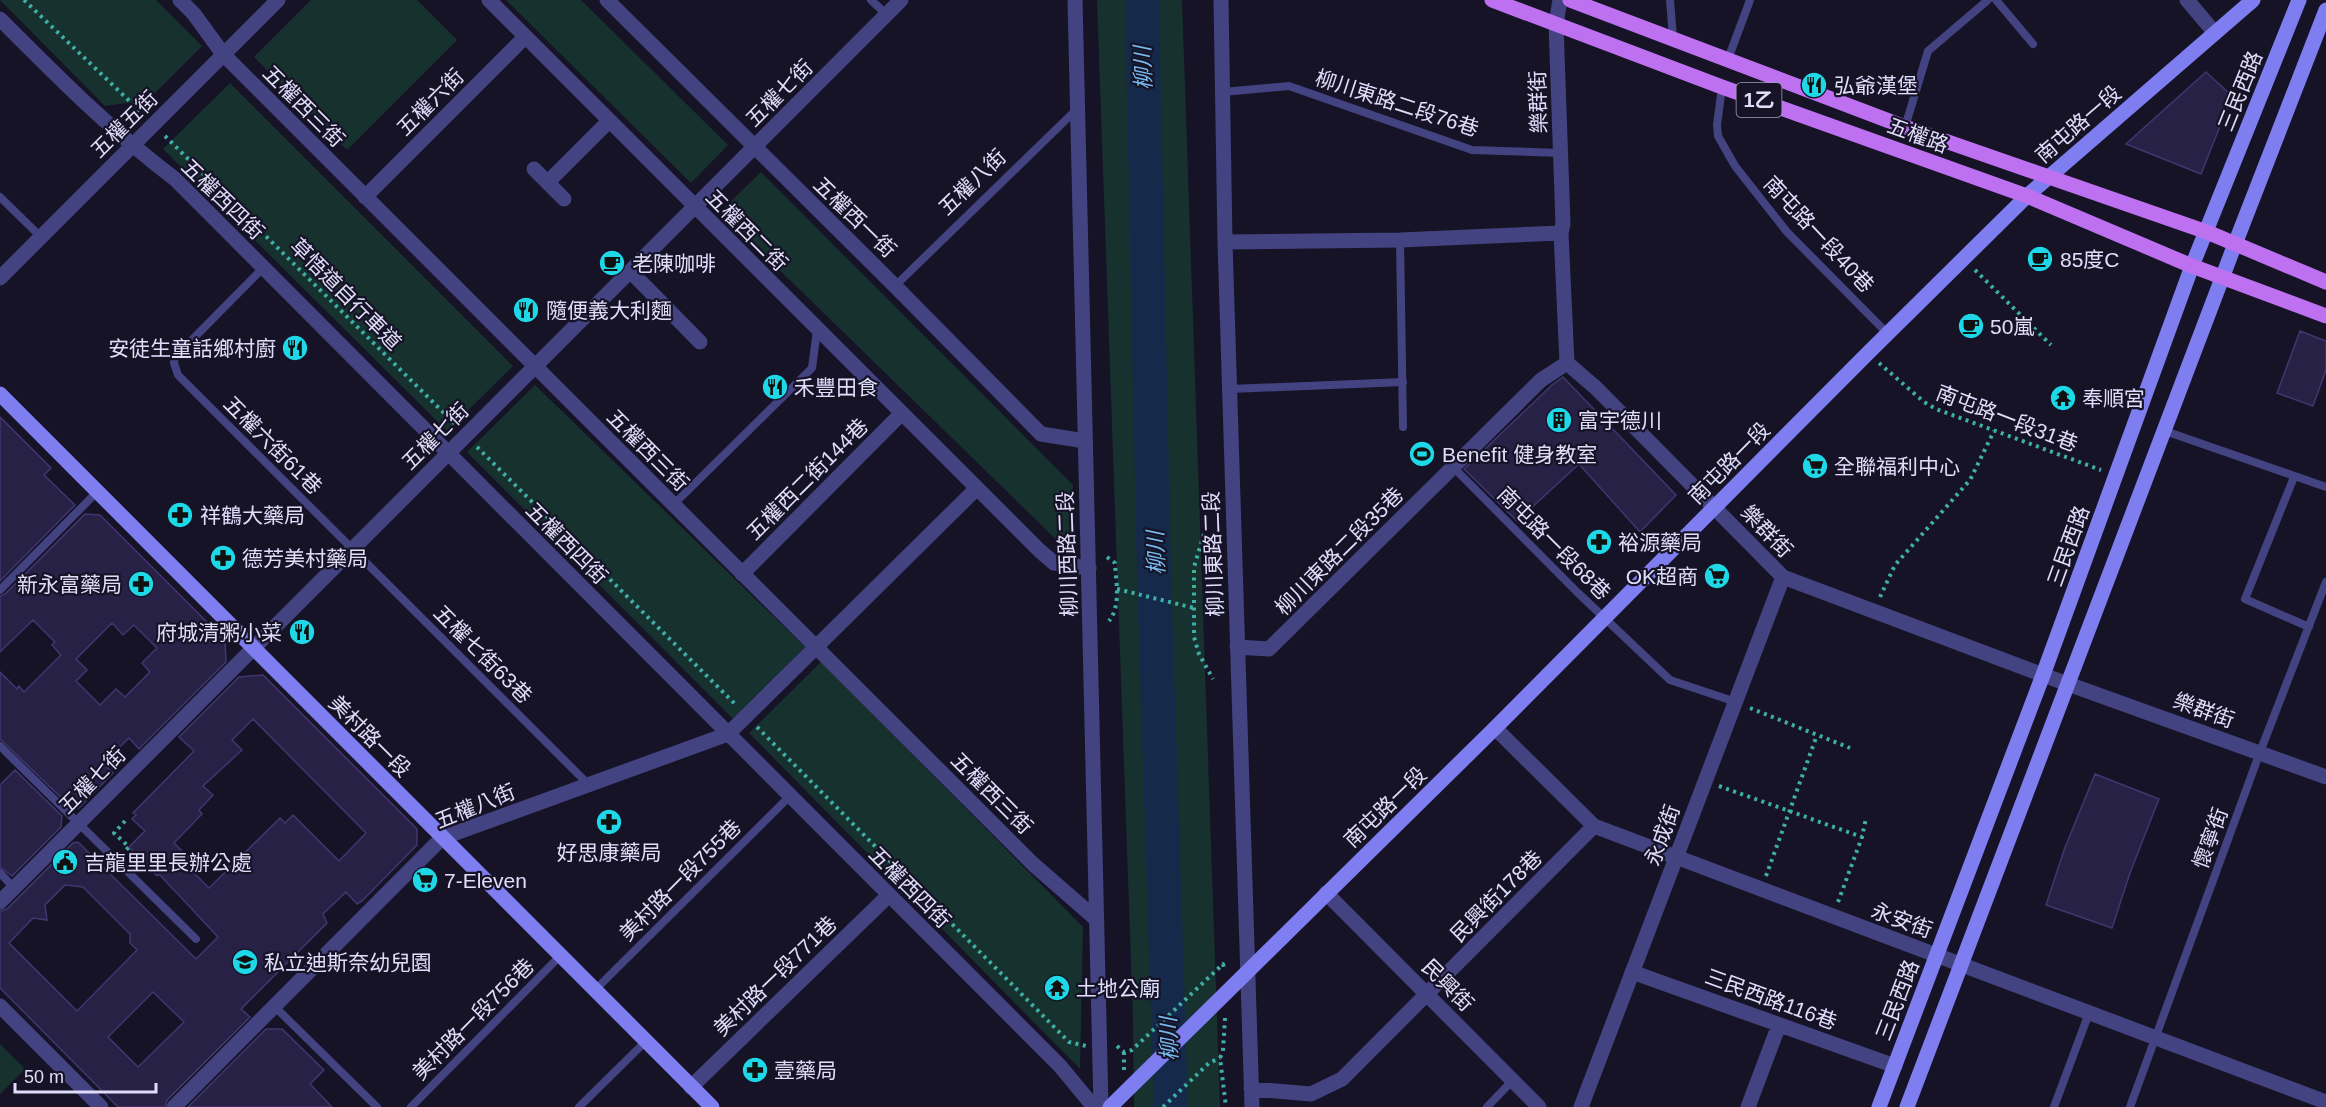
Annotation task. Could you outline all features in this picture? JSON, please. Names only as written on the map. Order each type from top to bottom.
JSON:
[{"type":"main road","name":"五權路","points":[[1492,0],[1722,87],[2027,196],[2192,266],[2326,316]]},
{"type":"main road","name":"五權路","points":[[1570,0],[1905,127],[2207,232],[2326,282]]},
{"type":"street","name":"五權西三街","points":[[180,0],[194,14],[223,54],[365,197],[1033,864],[1096,919]]},
{"type":"street","name":"五權五街","points":[[0,278],[278,0]]},
{"type":"street","name":"五權西二街","points":[[489,0],[694,208],[976,489],[1054,563],[1089,568]]},
{"type":"street","name":"五權西一街","points":[[607,0],[1041,434],[1085,441]]},
{"type":"street","name":"五權七街","points":[[0,902],[252,647],[901,0]]},
{"type":"street","name":"柳川西路二段","points":[[1075,0],[1101,1107]]},
{"type":"street","name":"柳川東路二段","points":[[1221,0],[1225,242],[1252,1107]]},
{"type":"street","name":"樂群街","points":[[1560,0],[1556,24],[1567,363],[1596,388],[1783,577],[2043,675],[2326,777]]},
{"type":"street","points":[[2187,0],[2215,33]]},
{"type":"street","name":"南屯路一段","points":[[1110,1107],[1495,728],[1887,333],[2027,196],[2253,0]]},
{"type":"street","name":"三民西路","points":[[1879,1107],[2043,675],[2192,266],[2299,0]]},
{"type":"street","points":[[1907,1107],[2326,10]]},
{"type":"street","name":"五權西四街","points":[[0,20],[131,147],[174,179],[1060,1066],[1094,1107]]},
{"type":"street","name":"五權六街","points":[[365,197],[525,37]]},
{"type":"street","points":[[548,182],[609,121]]},
{"type":"street","points":[[534,169],[564,199]]},
{"type":"street","points":[[1225,242],[1400,240],[1561,233]]},
{"type":"street","points":[[630,271],[700,342]]},
{"type":"street","name":"柳川東路二段35巷","points":[[1237,647],[1269,649],[1541,380],[1567,363]]},
{"type":"street","name":"美村路一段","points":[[0,394],[712,1107]]},
{"type":"street","name":"五權西二街144巷","points":[[742,574],[901,414]]},
{"type":"street","points":[[816,648],[976,489]]},
{"type":"street","name":"永成街","points":[[1581,1107],[1783,577]]},
{"type":"street","name":"五權八街","points":[[174,1107],[442,838],[728,734],[816,648]]},
{"type":"street","name":"永安街","points":[[1495,728],[1594,826],[2326,1102]]},
{"type":"street","name":"民興街178巷","points":[[1251,1089],[1311,1094],[1342,1078],[1428,995],[1594,826]]},
{"type":"street","name":"民興街","points":[[1326,893],[1539,1107]]},
{"type":"street","name":"美村路一段771巷","points":[[691,1087],[889,895]]},
{"type":"street","name":"三民西路116巷","points":[[1632,972],[1895,1066]]},
{"type":"street","points":[[0,1006],[101,1107]]},
{"type":"street","points":[[1748,1107],[1779,1025]]},
{"type":"lane","points":[[871,0],[886,14]]},
{"type":"lane","points":[[1670,0],[1673,38]]},
{"type":"lane","points":[[1728,58],[1750,0]]},
{"type":"lane","points":[[1905,127],[1928,51],[1988,0]]},
{"type":"lane","points":[[1996,0],[2033,44]]},
{"type":"lane","name":"柳川東路二段76巷","points":[[1223,92],[1289,86],[1473,150],[1561,153]]},
{"type":"lane","name":"南屯路一段40巷","points":[[1722,87],[1717,125],[1718,136],[1735,166],[1787,232],[1887,333]]},
{"type":"lane","name":"五權八街","points":[[895,286],[1077,109]]},
{"type":"lane","points":[[0,197],[41,237]]},
{"type":"lane","points":[[1400,240],[1403,427]]},
{"type":"lane","name":"五權六街61巷","points":[[263,268],[175,357],[174,363],[178,375],[352,549]]},
{"type":"lane","points":[[673,505],[812,368],[817,330]]},
{"type":"lane","points":[[1230,389],[1403,382]]},
{"type":"lane","points":[[2165,430],[2326,487]]},
{"type":"lane","name":"南屯路一段68巷","points":[[1453,468],[1670,680],[1736,702]]},
{"type":"lane","points":[[2294,477],[2245,599],[2309,627]]},
{"type":"lane","points":[[0,590],[97,492]]},
{"type":"lane","name":"五權七街63巷","points":[[352,549],[589,784]]},
{"type":"lane","name":"懷寧街","points":[[2130,1107],[2260,752],[2326,582]]},
{"type":"lane","points":[[0,746],[196,939]]},
{"type":"lane","name":"美村路一段755巷","points":[[595,990],[790,796]]},
{"type":"lane","points":[[0,873],[14,888]]},
{"type":"lane","name":"美村路一段756巷","points":[[411,1107],[560,956]]},
{"type":"lane","points":[[274,1006],[377,1107]]},
{"type":"lane","points":[[2054,1107],[2089,1013]]},
{"type":"lane","points":[[579,1107],[646,1041]]},
{"type":"lane","points":[[1486,1107],[1513,1080]]},
{"type":"path","points":[[24,0],[124,96]]},
{"type":"path","name":"草悟道自行車道","points":[[172,143],[446,416]]},
{"type":"path","points":[[1963,259],[2051,345]]},
{"type":"path","name":"南屯路一段31巷","points":[[1868,353],[1924,402],[1936,409],[2116,476]]},
{"type":"path","points":[[1873,611],[1895,565],[1970,480],[1994,431]]},
{"type":"path","points":[[478,447],[721,690]]},
{"type":"path","points":[[1204,534],[1194,567],[1194,637],[1198,654],[1213,679]]},
{"type":"path","points":[[1107,557],[1115,563],[1117,589],[1116,613],[1109,621]]},
{"type":"path","points":[[1117,589],[1194,608]]},
{"type":"path","points":[[1736,702],[1850,748]]},
{"type":"path","points":[[761,731],[1070,1042]]},
{"type":"path","points":[[1761,890],[1817,735]]},
{"type":"path","points":[[1704,780],[1862,837]]},
{"type":"path","points":[[1832,916],[1862,837],[1866,818]]},
{"type":"path","points":[[125,821],[114,833],[129,848],[126,850]]},
{"type":"path","points":[[1116,1046],[1124,1052],[1132,1050],[1223,964]]},
{"type":"path","points":[[1163,1107],[1209,1063],[1220,1058],[1226,1107]]},
{"type":"green space","points":[[0,0],[156,0],[202,46],[148,100],[105,106]]},
{"type":"green space","points":[[311,0],[417,0],[457,40],[347,150],[254,57]]},
{"type":"green space","points":[[506,0],[581,0],[728,145],[691,183]]},
{"type":"green space","points":[[1097,0],[1182,0],[1220,1107],[1134,1107],[1133,1019]]},
{"type":"green space","points":[[230,83],[513,366],[447,431],[163,149]]},
{"type":"green space","points":[[761,172],[1073,485],[1070,553],[720,212]]},
{"type":"green space","points":[[535,385],[805,647],[733,719],[467,452]]},
{"type":"green space","points":[[821,662],[1083,927],[1080,1069],[749,733]]},
{"type":"green space","points":[[0,1044],[25,1069],[0,1094]]},
{"type":"building","points":[[2206,72],[2232,96],[2201,174],[2126,144]]},
{"type":"building","points":[[2300,331],[2326,341],[2326,370],[2313,406],[2277,393]]},
{"type":"building","name":"富宇德川","points":[[1563,377],[1676,495],[1640,532],[1579,464],[1517,521],[1464,469]]},
{"type":"building","points":[[0,417],[51,468],[44,475],[75,505],[0,581]]},
{"type":"building","points":[[85,514],[100,515],[225,640],[226,662],[139,749],[129,738],[103,763],[113,773],[79,808],[72,808],[0,739],[0,672],[17,689],[19,686],[24,692],[61,655],[52,645],[55,642],[33,620],[0,652],[0,596],[5,594]],"holes":[[[112,623],[123,635],[134,625],[157,648],[142,663],[150,672],[125,697],[116,689],[100,705],[76,681],[87,670],[76,659]]]},
{"type":"building","points":[[263,675],[417,829],[417,845],[362,901],[357,904],[346,892],[323,914],[327,923],[241,1009],[250,1017],[167,1100],[165,1107],[118,1107],[0,988],[0,911],[7,909],[73,843],[78,842],[196,959],[218,937],[159,874],[157,876],[129,847],[145,831],[132,819],[136,815],[133,813],[194,751],[179,737],[239,677]],"holes":[[[253,719],[366,833],[339,861],[293,815],[285,823],[280,818],[209,888],[188,867],[193,862],[174,843],[202,814],[199,810],[213,795],[203,786],[242,750],[232,740]],[[65,885],[83,887],[130,934],[130,943],[137,950],[77,1011],[9,943],[33,918],[47,920],[45,905]],[[153,992],[184,1022],[138,1067],[108,1037]]]},
{"type":"building","points":[[15,770],[62,816],[61,827],[12,876],[0,867],[0,785]]},
{"type":"building","points":[[2095,774],[2159,799],[2130,873],[2112,928],[2046,905],[2064,850]]},
{"type":"building","points":[[266,1029],[282,1029],[324,1070],[310,1084],[332,1107],[188,1107]]},
{"type":"waterway","name":"柳川","points":[[1142,0],[1154,577],[1171,1107]]},
{"type":"place","name":"弘爺漢堡","points":[[1814,85]]},
{"type":"place","name":"85度C","points":[[2040,259]]},
{"type":"place","name":"老陳咖啡","points":[[612,263]]},
{"type":"place","name":"隨便義大利麵","points":[[526,310]]},
{"type":"place","name":"50嵐","points":[[1971,326]]},
{"type":"place","name":"安徒生童話鄉村廚","points":[[295,348]]},
{"type":"place","name":"禾豐田食","points":[[775,387]]},
{"type":"place","name":"奉順宮","points":[[2063,398]]},
{"type":"place","name":"富宇德川","points":[[1559,420]]},
{"type":"place","name":"Benefit 健身教室","points":[[1422,454]]},
{"type":"place","name":"全聯福利中心","points":[[1815,466]]},
{"type":"place","name":"祥鶴大藥局","points":[[180,515]]},
{"type":"place","name":"裕源藥局","points":[[1599,542]]},
{"type":"place","name":"德芳美村藥局","points":[[223,558]]},
{"type":"place","name":"OK超商","points":[[1717,576]]},
{"type":"place","name":"新永富藥局","points":[[141,584]]},
{"type":"place","name":"府城清粥小菜","points":[[302,632]]},
{"type":"place","name":"好思康藥局","points":[[609,822]]},
{"type":"place","name":"吉龍里里長辦公處","points":[[65,862]]},
{"type":"place","name":"7-Eleven","points":[[425,880]]},
{"type":"place","name":"私立迪斯奈幼兒園","points":[[245,962]]},
{"type":"place","name":"土地公廟","points":[[1057,988]]},
{"type":"place","name":"壹藥局","points":[[755,1070]]}]
